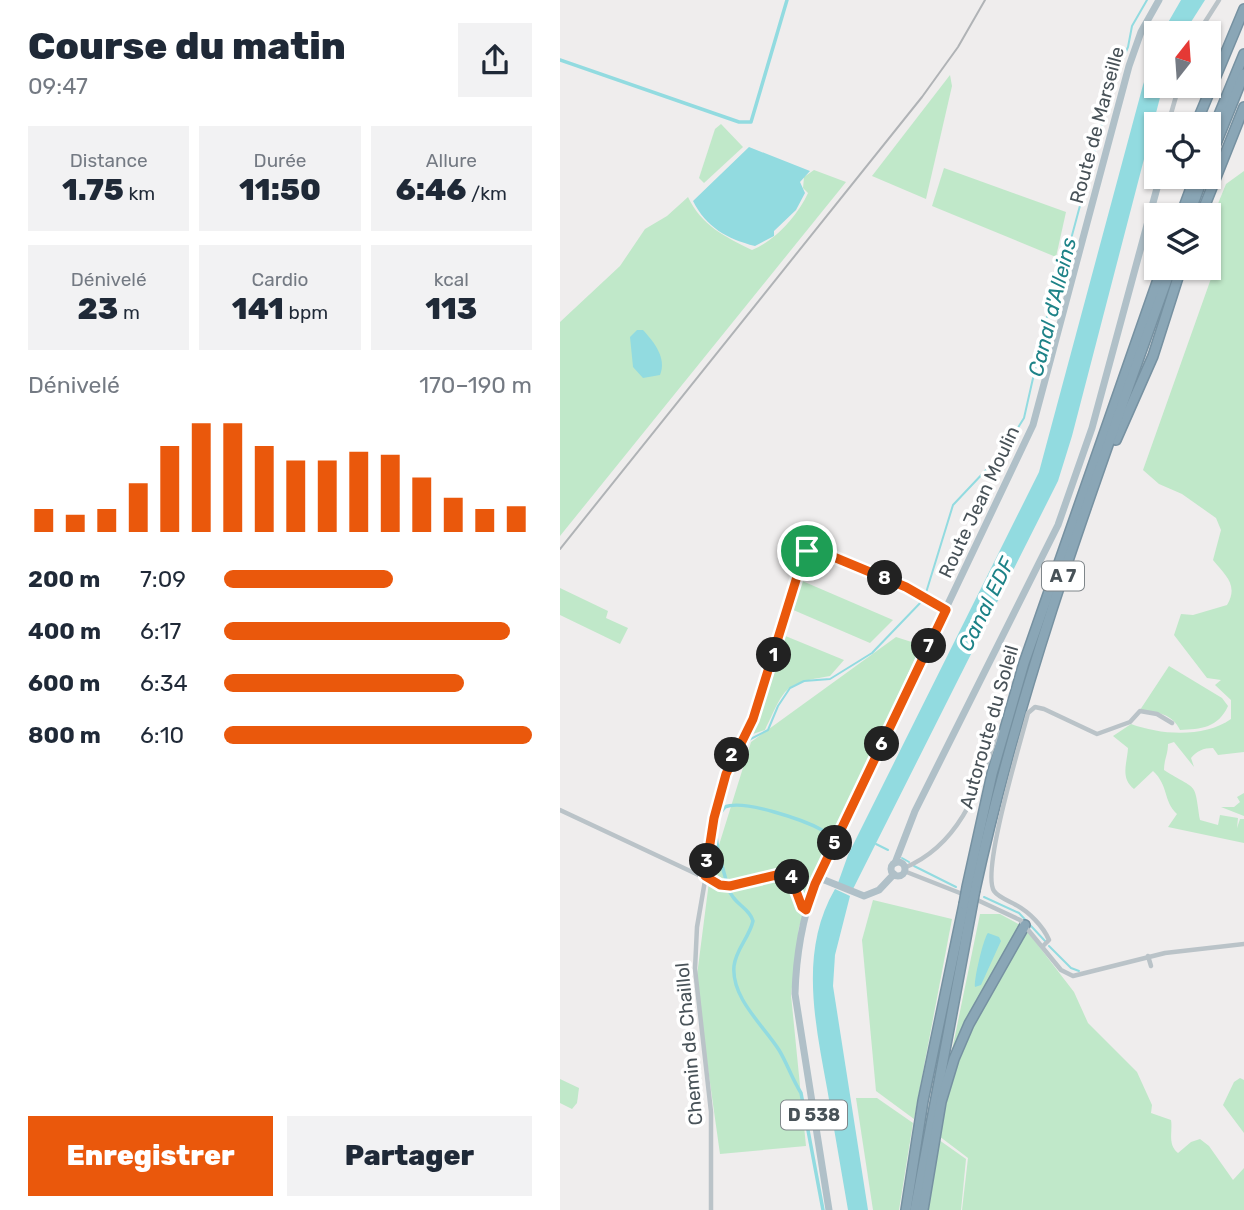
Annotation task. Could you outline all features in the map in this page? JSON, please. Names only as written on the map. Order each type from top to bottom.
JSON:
[{"type":"highway","points":[[1201,112],[1244,9]]},
{"type":"highway","points":[[1220,112],[1244,54]]},
{"type":"highway","points":[[1221,131],[1244,74]]},
{"type":"highway","points":[[1207,203],[1244,107]]},
{"type":"highway","name":"Autoroute du Soleil","points":[[915,1210],[992,774],[1024,663],[1158,280]]},
{"type":"highway","name":"Autoroute du Soleil","points":[[971,889],[1010,742],[1075,542],[1167,280]]},
{"type":"highway","points":[[1075,542],[1134,395],[1153,356],[1177,280]]},
{"type":"highway","name":"Autoroute du Soleil","points":[[905,1210],[923,1101],[968,905]]},
{"type":"highway","points":[[923,1210],[941,1102],[954,1059],[972,1018],[1025,925]]},
{"type":"main road","name":"Route de Marseille","points":[[1076,263],[1136,45],[1159,0]]},
{"type":"main road","points":[[819,882],[852,894],[873,893],[894,874],[891,869],[900,864],[915,811],[1062,513],[1116,349],[1156,189]]},
{"type":"main road","name":"Route Jean Moulin","points":[[830,1210],[798,1020],[795,969],[808,910],[828,857],[1032,425],[1076,263]]},
{"type":"main road","name":"D 538","points":[[819,882],[855,803]]},
{"type":"main road","name":"Route Jean Moulin","points":[[798,1020],[799,968],[808,910]]},
{"type":"street","points":[[1206,21],[1219,0]]},
{"type":"street","points":[[1154,195],[1158,189]]},
{"type":"street","name":"Chemin de Chaillol","points":[[710,1210],[711,1112],[695,969],[705,876],[714,818],[726,774],[753,719],[807,551],[812,548],[824,551],[906,587],[946,610]]},
{"type":"street","points":[[1043,946],[1049,940],[1044,930],[1023,909],[996,893],[991,882],[996,838],[1028,713],[1035,707],[1044,709],[1097,734],[1130,722],[1140,711],[1157,714],[1172,723]]},
{"type":"street","points":[[900,864],[941,842],[965,816],[998,732]]},
{"type":"street","points":[[560,810],[720,885],[730,886],[789,872],[802,907],[808,910]]},
{"type":"street","points":[[900,864],[999,908],[1025,925],[1061,970],[1073,976],[1148,956],[1244,944]]},
{"type":"street","points":[[1148,956],[1151,966]]},
{"type":"green space","points":[[950,75],[952,86],[926,199],[872,176]]},
{"type":"green space","points":[[721,124],[743,147],[704,183],[699,178],[715,129]]},
{"type":"green space","points":[[944,168],[1066,212],[1056,257],[932,206]]},
{"type":"green space","points":[[814,170],[846,182],[560,536],[560,322],[620,266],[645,229],[667,216],[688,197],[707,223],[752,250],[777,234],[792,218],[808,193],[803,188],[804,177]]},
{"type":"green space","points":[[1244,171],[1244,752],[1218,755],[1213,748],[1203,749],[1191,758],[1194,767],[1174,742],[1168,744],[1164,770],[1189,785],[1195,792],[1200,820],[1218,825],[1220,815],[1238,818],[1237,828],[1240,819],[1244,819],[1244,843],[1168,827],[1177,814],[1162,782],[1153,771],[1134,789],[1126,775],[1128,748],[1113,736],[1131,724],[1155,731],[1182,733],[1208,729],[1231,719],[1231,700],[1215,685],[1221,680],[1207,678],[1174,635],[1181,614],[1193,615],[1227,605],[1232,592],[1231,586],[1213,560],[1221,530],[1216,518],[1182,494],[1159,484],[1143,470],[1210,280],[1221,280],[1221,203],[1218,203],[1226,184]]},
{"type":"green space","points":[[800,580],[893,620],[870,643],[791,609]]},
{"type":"green space","points":[[560,588],[608,611],[606,618],[628,628],[620,644],[560,615]]},
{"type":"green space","points":[[783,635],[844,660],[830,676],[803,682],[787,690],[765,730],[747,736],[766,692]]},
{"type":"green space","points":[[896,637],[921,645],[818,873],[799,927],[791,995],[806,1146],[720,1154],[696,983],[710,874],[751,742]]},
{"type":"green space","points":[[1169,666],[1222,698],[1228,706],[1219,719],[1202,728],[1180,730],[1169,717],[1140,710]]},
{"type":"green space","points":[[1244,793],[1244,816],[1221,807],[1234,807],[1240,802],[1237,797]]},
{"type":"green space","points":[[873,900],[952,919],[914,1119],[876,1091],[862,940]]},
{"type":"green space","points":[[980,914],[1000,914],[1024,927],[1074,992],[1088,1023],[1137,1072],[1152,1105],[1151,1113],[1171,1120],[1171,1142],[1178,1153],[1191,1142],[1200,1139],[1209,1146],[1233,1180],[1244,1168],[1244,1210],[962,1210],[968,1158],[935,1133]]},
{"type":"green space","points":[[1240,1078],[1244,1080],[1244,1133],[1223,1105],[1234,1082]]},
{"type":"green space","points":[[560,1079],[579,1088],[577,1103],[572,1109],[560,1103]]},
{"type":"green space","points":[[856,1098],[877,1098],[913,1123],[899,1210],[873,1210]]},
{"type":"green space","points":[[932,1135],[966,1159],[961,1210],[923,1210]]},
{"type":"water","points":[[1181,0],[1205,0],[1192,21],[1169,21]]},
{"type":"water","name":"Canal EDF","points":[[1144,82],[1144,98],[1160,98],[1156,112],[1144,112],[1144,159],[1058,481],[853,889],[838,883],[848,855],[1039,472]]},
{"type":"water","points":[[749,147],[810,171],[800,182],[805,193],[796,210],[774,231],[774,236],[755,246],[718,231],[704,218],[693,201]]},
{"type":"water","points":[[637,330],[643,330],[661,356],[660,375],[643,378],[633,367],[630,337]]},
{"type":"water","points":[[835,889],[850,896],[835,955],[833,986],[868,1210],[848,1210],[815,1012],[813,962],[817,937]]},
{"type":"water","points":[[988,933],[999,937],[1001,941],[981,985],[975,987],[979,959]]},
{"type":"waterway","points":[[560,60],[739,122],[751,122],[787,0]]},
{"type":"waterway","name":"Canal d'Alleins","points":[[925,596],[953,505],[1003,452],[1024,418],[1050,303],[1067,254],[1114,79],[1128,47],[1132,26],[1147,0]]},
{"type":"waterway","name":"Canal d'Alleins","points":[[741,744],[768,730],[778,706],[790,688],[804,681],[830,679],[872,653],[923,600]]},
{"type":"waterway","name":"Canal d'Alleins","points":[[721,800],[725,785]]},
{"type":"waterway","points":[[727,884],[716,833],[719,815],[725,807],[734,805],[759,808],[822,830]]},
{"type":"waterway","points":[[876,844],[888,850]]},
{"type":"waterway","points":[[902,858],[909,862]]},
{"type":"waterway","points":[[914,866],[956,887]]},
{"type":"waterway","points":[[728,888],[753,921],[735,960],[734,978],[743,1000],[779,1050],[801,1093],[823,1210]]},
{"type":"waterway","points":[[984,897],[1019,913],[1045,941]]},
{"type":"waterway","points":[[1049,946],[1071,968],[1079,971]]},
{"type":"railway","points":[[560,549],[922,97],[958,47],[985,0]]},
{"type":"route","points":[[816,548],[824,551],[906,587],[946,610],[815,884],[806,910],[802,907],[789,872],[730,886],[720,885],[705,876],[714,818],[726,774],[733,754],[753,719],[807,551],[816,548]]}]
